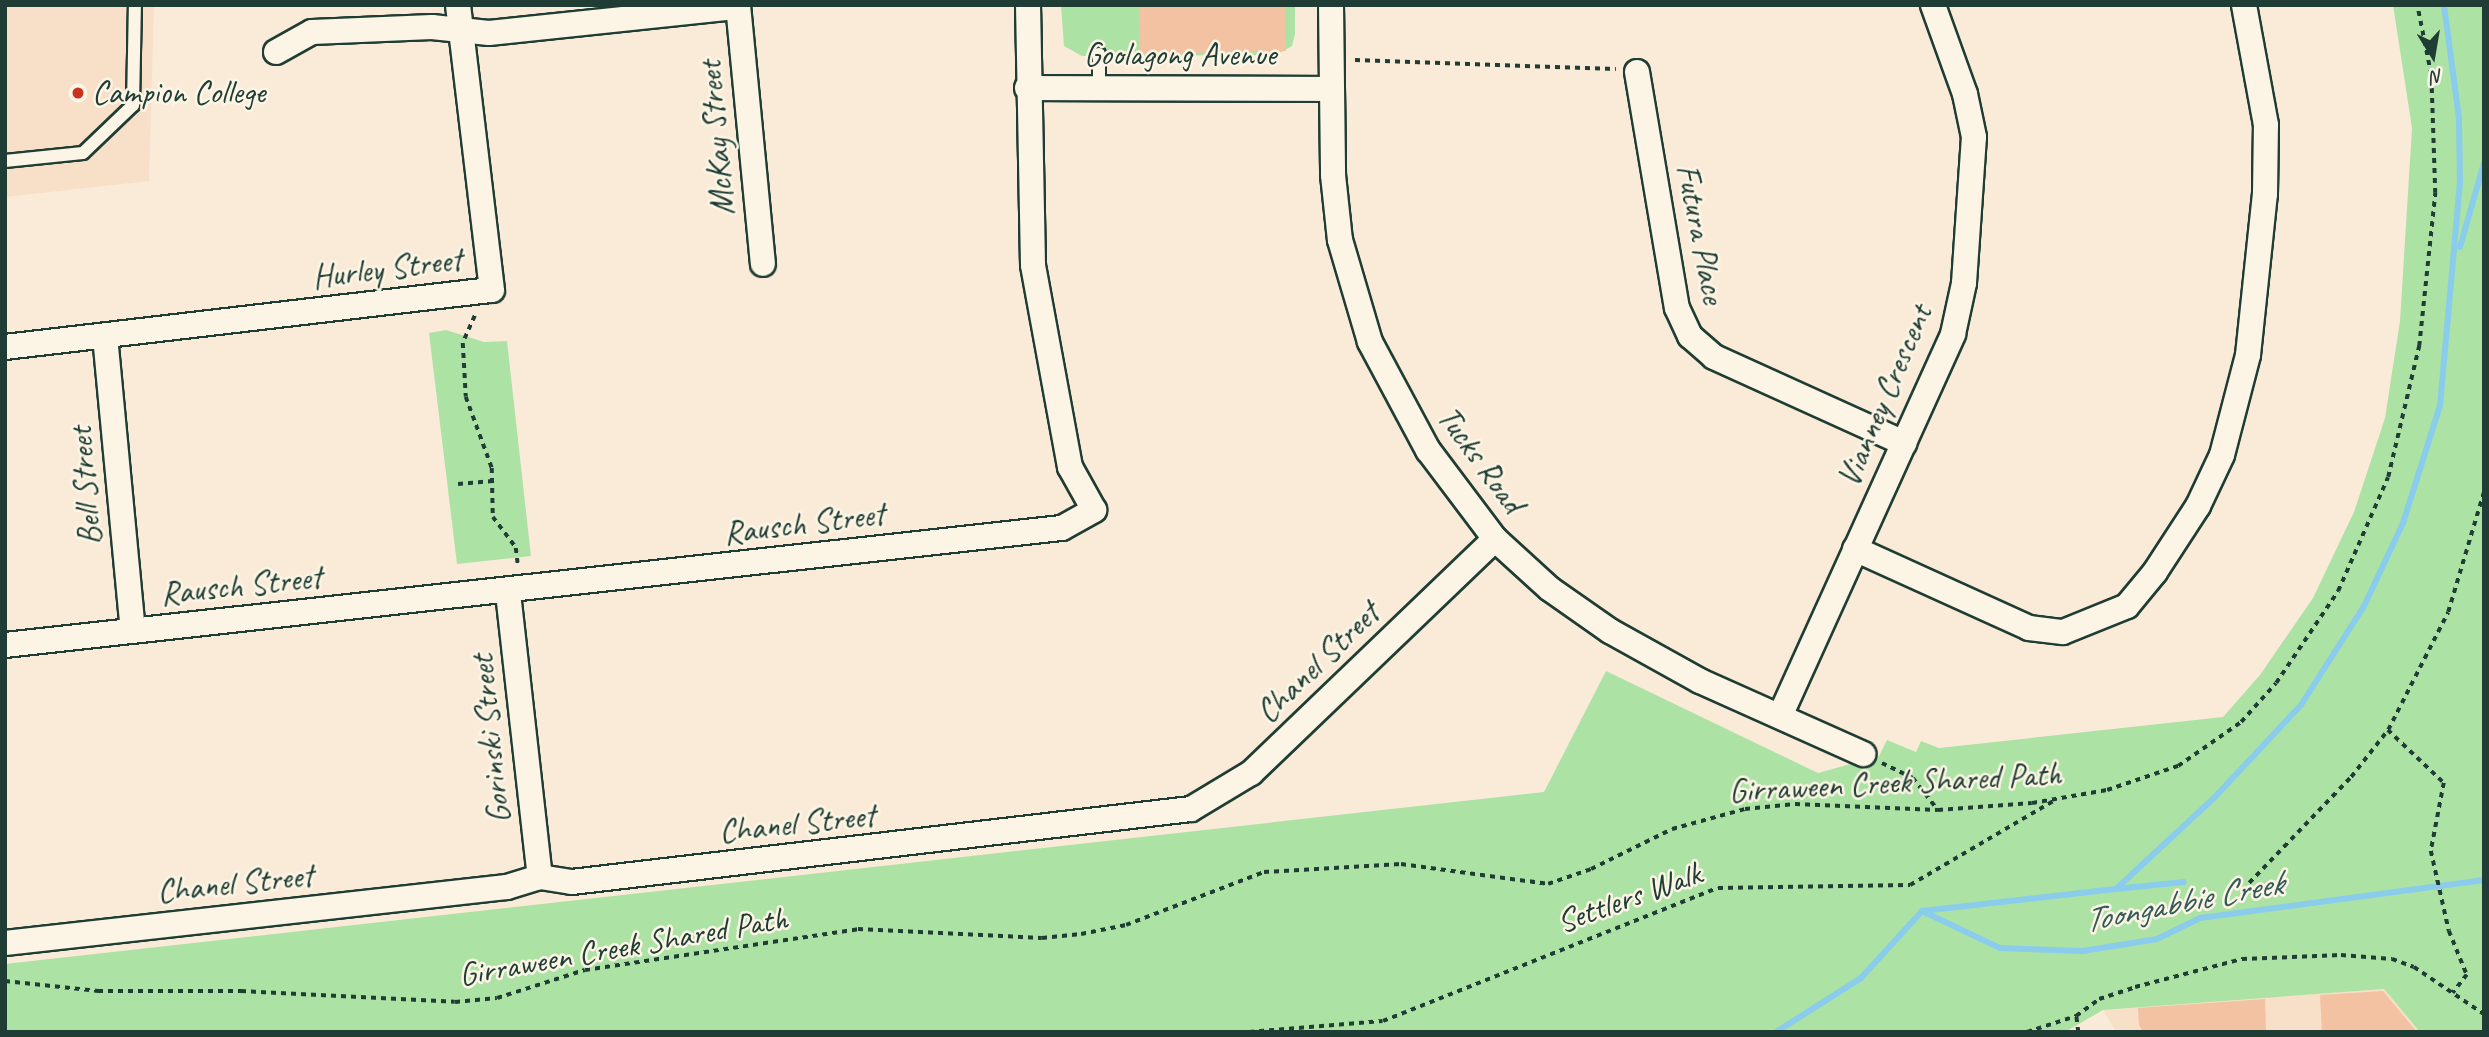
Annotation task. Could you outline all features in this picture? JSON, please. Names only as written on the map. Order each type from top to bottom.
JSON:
[{"type":"street","name":"Hurley Street","points":[[5,347],[492,290],[458,5]]},
{"type":"street","name":"Rausch Street","points":[[5,645],[515,592],[1062,528],[1094,510],[1070,467],[1033,265],[1027,88],[1028,5]]},
{"type":"street","name":"Tucks Road","points":[[1331,5],[1332,89],[1340,240],[1370,342],[1428,450],[1495,539],[1550,589],[1609,631],[1700,681],[1863,754]]},
{"type":"street","name":"Vianney Crescent","points":[[1780,716],[1953,334],[1964,283],[1974,136],[1965,94],[1933,5]]},
{"type":"street","points":[[1855,549],[2029,628],[2063,632],[2127,606],[2155,572],[2198,506],[2222,455],[2248,355],[2265,194],[2266,125],[2244,5]]},
{"type":"street","points":[[276,52],[312,32],[489,33],[738,6]]},
{"type":"street","name":"McKay Street","points":[[738,6],[762,264]]},
{"type":"street","name":"Futura Place","points":[[1637,72],[1677,308],[1689,336],[1714,357],[1904,443]]},
{"type":"street","name":"Goolagong Avenue","points":[[1027,88],[1332,89]]},
{"type":"street","name":"Bell Street","points":[[105,336],[133,631]]},
{"type":"street","name":"Chanel Street","points":[[5,943],[507,887],[540,877],[572,882],[1191,809],[1251,774],[1495,539]]},
{"type":"street","name":"Gorinski Street","points":[[515,592],[540,877]]},
{"type":"lane","points":[[5,161],[83,153],[134,105],[135,5]]},
{"type":"lane","points":[[1099,89],[1100,54]]},
{"type":"path","name":"Girraween Creek Shared Path","points":[[5,981],[98,991],[241,991],[455,1002],[497,998],[585,970],[858,929],[1042,938],[1081,934],[1126,925],[1264,872],[1401,864],[1548,884],[1591,869],[1672,829],[1745,810],[1795,804],[1938,810],[2058,799],[2108,790],[2204,753],[2276,683],[2338,591],[2388,477],[2419,346],[2435,193],[2431,75],[2417,5]]},
{"type":"path","points":[[1332,60],[1637,72]]},
{"type":"path","points":[[492,290],[465,332],[463,369],[466,397],[493,481],[493,517],[516,548],[515,592]]},
{"type":"path","points":[[458,484],[493,481]]},
{"type":"path","points":[[2249,883],[2388,730],[2448,612],[2484,491]]},
{"type":"path","points":[[2388,730],[2444,783],[2431,850],[2449,931],[2467,975],[2453,994]]},
{"type":"path","points":[[1863,754],[1913,778],[1938,810]]},
{"type":"path","name":"Settlers Walk","points":[[1249,1032],[1384,1021],[1718,888],[1910,885],[2058,799]]},
{"type":"path","points":[[2027,1032],[2076,1016],[2113,994],[2242,959],[2341,955],[2392,959],[2484,1014]]},
{"type":"path","points":[[2076,1016],[2078,1032]]},
{"type":"shaded area","name":"Campion College","points":[[5,5],[154,5],[149,181],[5,197]]},
{"type":"shaded area","points":[[2384,989],[2420,1032],[2116,1032],[2103,1010]]},
{"type":"green space","points":[[1061,5],[1295,5],[1295,34],[1292,46],[1276,55],[1082,56],[1064,46]]},
{"type":"green space","points":[[2393,5],[2484,5],[2484,1032],[2420,1032],[2384,989],[2103,1010],[2065,1032],[5,1032],[5,964],[1544,792],[1606,671],[1818,773],[1879,756],[1887,740],[1916,752],[1921,741],[1939,748],[2223,717],[2260,675],[2313,598],[2354,512],[2385,418],[2400,321],[2412,128]]},
{"type":"green space","points":[[446,330],[484,342],[507,341],[531,556],[457,564],[429,333]]},
{"type":"building","points":[[1139,5],[1285,5],[1286,51],[1140,54]]},
{"type":"building","points":[[2383,991],[2417,1032],[2322,1032],[2320,995]]},
{"type":"building","points":[[2265,999],[2266,1032],[2143,1032],[2139,1025],[2138,1008]]},
{"type":"waterway","points":[[1922,911],[2116,889],[2214,798],[2301,705],[2364,606],[2403,523],[2440,406],[2460,184],[2459,118],[2444,5]]},
{"type":"waterway","points":[[2460,247],[2484,163]]},
{"type":"waterway","name":"Toongabbie Creek","points":[[1776,1032],[1861,978],[1922,911],[2000,948],[2083,951],[2157,939],[2200,918],[2484,880]]},
{"type":"waterway","points":[[2116,889],[2184,882]]},
{"type":"place","name":"Campion College","points":[[78,93]]}]
